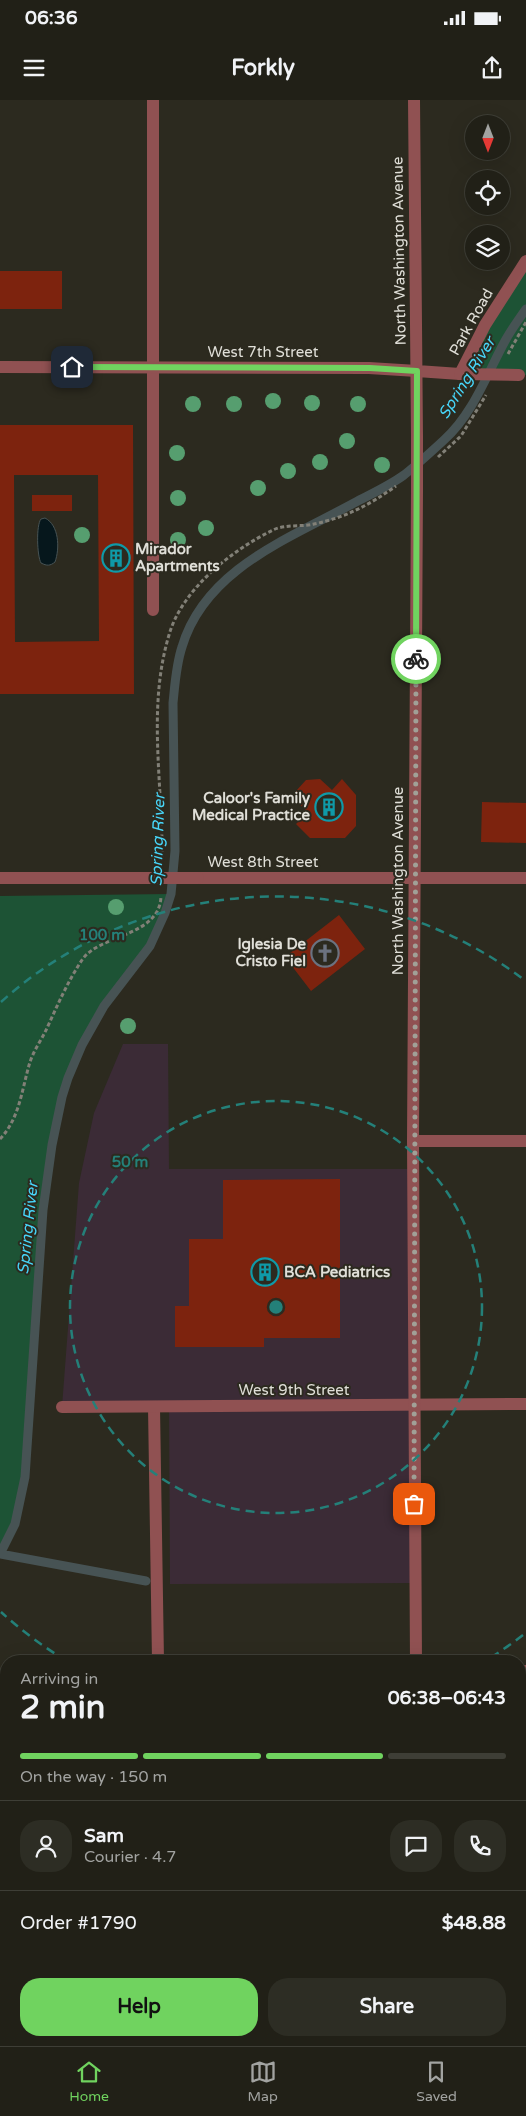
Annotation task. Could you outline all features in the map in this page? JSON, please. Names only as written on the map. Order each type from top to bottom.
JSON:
[{"type":"street","points":[[153,100],[153,610]]},
{"type":"street","name":"North Washington Avenue","points":[[414,100],[414,275],[417,371],[414,879],[416,1655]]},
{"type":"street","name":"Park Road","points":[[460,374],[485,325],[526,260]]},
{"type":"street","name":"West 7th Street","points":[[0,367],[370,368],[460,374],[523,375]]},
{"type":"street","name":"West 8th Street","points":[[0,878],[526,878]]},
{"type":"street","points":[[414,1141],[526,1141]]},
{"type":"street","name":"West 9th Street","points":[[62,1407],[526,1404]]},
{"type":"street","points":[[154,1407],[158,1655]]},
{"type":"path","points":[[507,356],[526,322]]},
{"type":"path","points":[[434,460],[460,436],[488,390]]},
{"type":"path","points":[[162,860],[157,717],[160,684],[169,634],[179,612],[198,586],[216,568],[248,544],[276,528],[312,524],[344,517],[381,497],[404,481]]},
{"type":"path","points":[[0,1139],[16,1115],[31,1060],[59,999],[83,958],[94,948],[132,932],[150,920],[161,903],[161,895]]},
{"type":"shaded area","points":[[45,518],[50,521],[56,531],[58,544],[55,562],[48,565],[41,563],[38,548],[39,522]]},
{"type":"shaded area","points":[[123,1044],[168,1044],[169,1169],[413,1169],[415,1583],[170,1584],[169,1407],[62,1407],[79,1183],[94,1113]]},
{"type":"green space","points":[[526,261],[526,375],[460,374]]},
{"type":"green space","points":[[171,894],[165,913],[150,946],[104,1006],[82,1045],[62,1097],[52,1145],[43,1210],[25,1477],[15,1524],[0,1554],[0,896]]},
{"type":"building","points":[[0,271],[62,271],[62,309],[0,309]]},
{"type":"building","name":"Mirador Apartments","points":[[0,425],[133,425],[134,694],[0,694]],"holes":[[[14,475],[98,475],[99,641],[15,642]]]},
{"type":"building","points":[[32,495],[72,495],[72,511],[32,511]]},
{"type":"building","name":"Caloor's Family Medical Practice","points":[[320,779],[332,790],[342,779],[356,795],[356,826],[345,838],[310,838],[296,824],[308,812],[297,802],[296,791],[306,780]]},
{"type":"building","points":[[482,802],[526,803],[526,843],[481,842]]},
{"type":"building","name":"Iglesia De Cristo Fiel","points":[[339,915],[365,949],[311,991],[285,957]]},
{"type":"building","name":"BCA Pediatrics","points":[[340,1179],[340,1338],[264,1338],[264,1347],[175,1347],[175,1306],[189,1306],[189,1239],[223,1239],[223,1180]]},
{"type":"waterway","name":"Spring River","points":[[0,1554],[15,1524],[25,1477],[43,1210],[52,1145],[62,1097],[82,1045],[104,1006],[150,946],[165,913],[171,894],[175,851],[173,703],[180,654],[193,620],[210,597],[230,576],[253,559],[303,529],[392,483],[409,471],[444,440],[454,430],[471,406],[505,341],[526,309]]},
{"type":"waterway","points":[[0,1554],[146,1581]]},
{"type":"way so far","points":[[414,1504],[416,659]]},
{"type":"place","name":"Mirador Apartments","points":[[116,558]]},
{"type":"place","name":"Caloor's Family Medical Practice","points":[[329,807]]},
{"type":"place","name":"Iglesia De Cristo Fiel","points":[[325,953]]},
{"type":"place","name":"BCA Pediatrics","points":[[265,1272]]},
{"type":"route","points":[[72,367],[370,368],[417,371],[416,659]]}]
